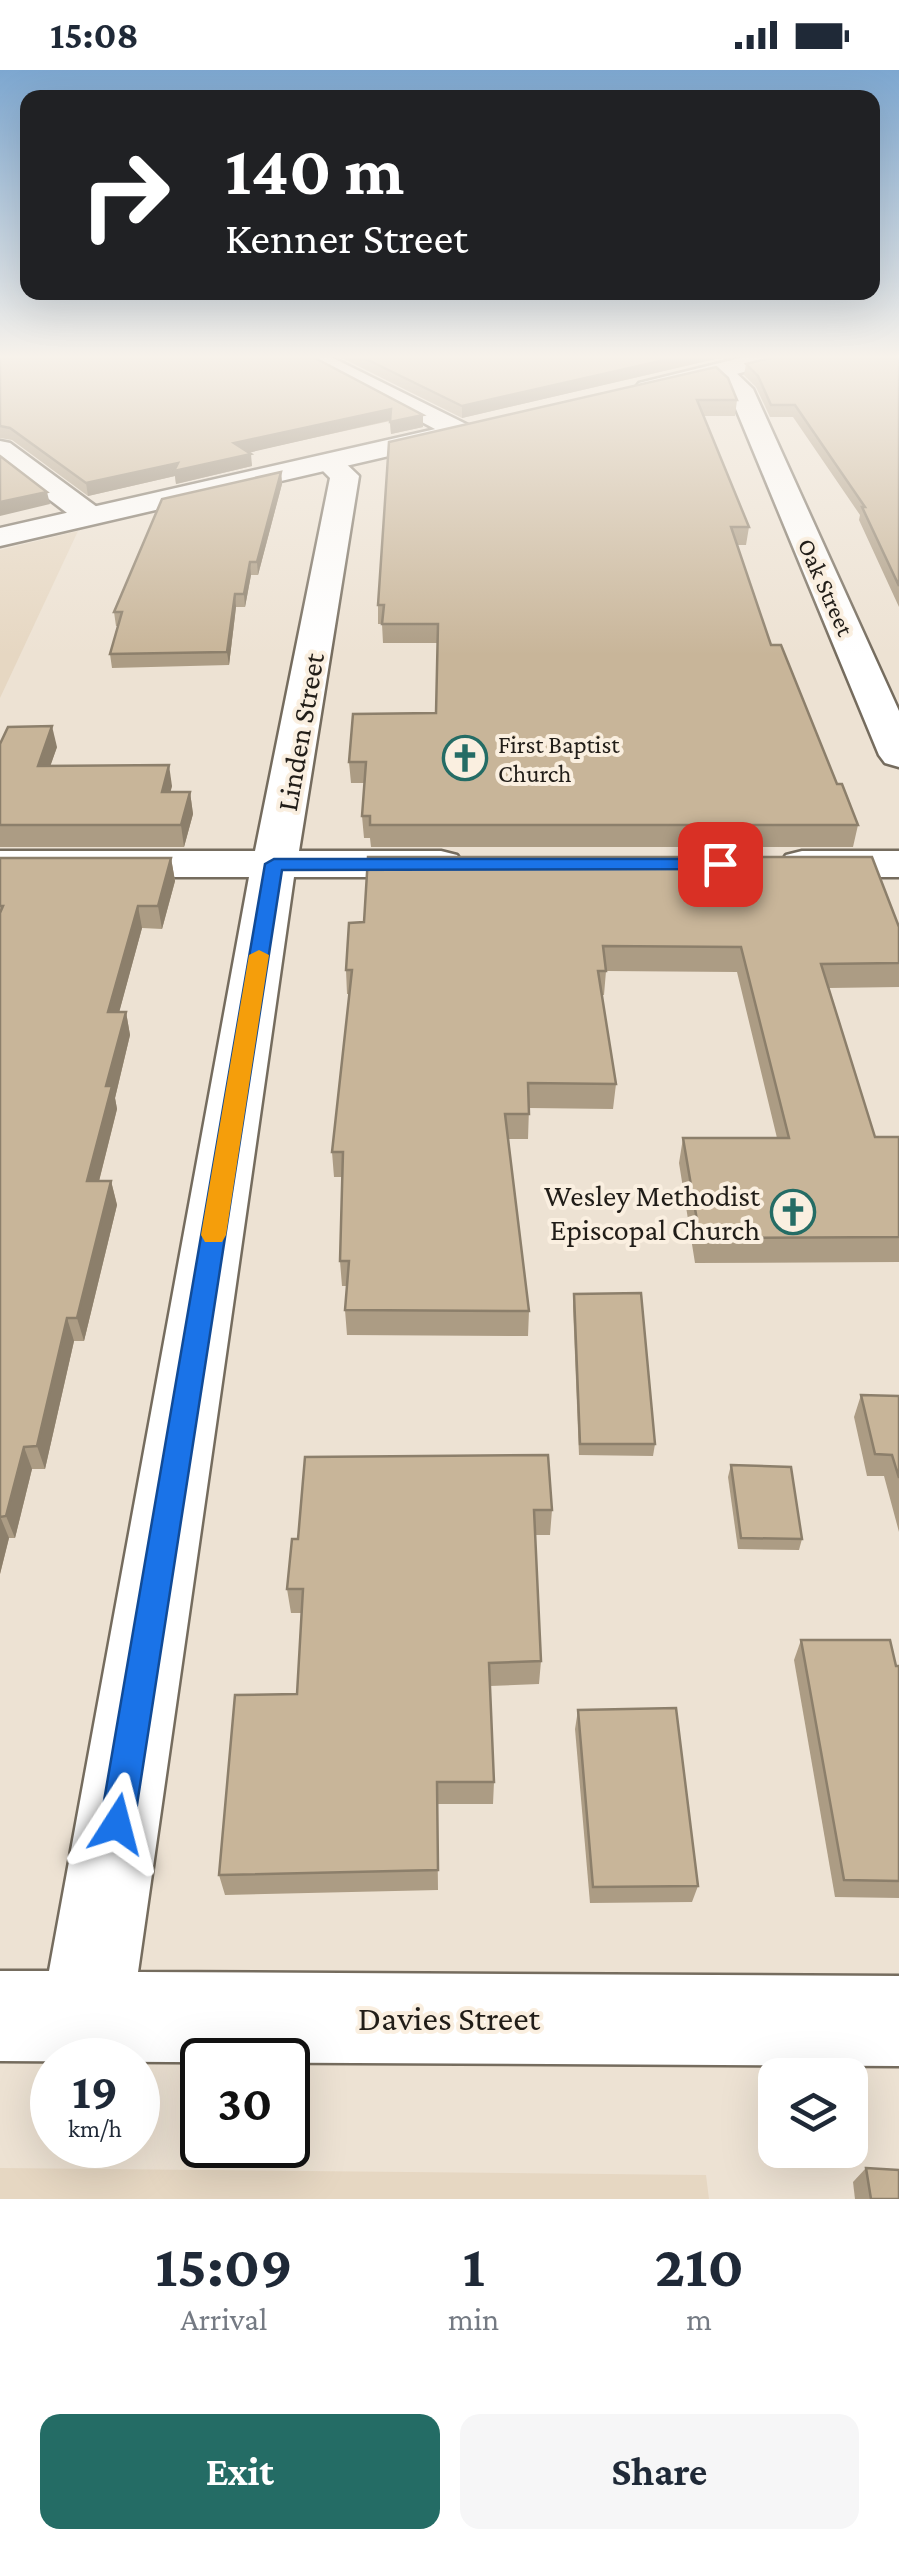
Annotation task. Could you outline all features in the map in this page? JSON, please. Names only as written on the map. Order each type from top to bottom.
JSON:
[{"type":"street","points":[[10,456],[90,516]]},
{"type":"street","points":[[0,537],[352,456]]},
{"type":"street","name":"Oak Street","points":[[769,456],[899,755]]},
{"type":"street","name":"Linden Street","points":[[86,2016],[274,864],[345,476],[328,462]]},
{"type":"street","points":[[0,864],[480,864]]},
{"type":"street","points":[[765,864],[899,864]]},
{"type":"street","name":"Davies Street","points":[[0,2016],[899,2020]]},
{"type":"shaded area","points":[[78,531],[0,698],[0,550]]},
{"type":"shaded area","points":[[0,2168],[706,2175],[709,2199],[0,2199]]},
{"type":"building","points":[[0,456],[47,492],[0,502]]},
{"type":"building","points":[[49,456],[240,456],[174,471],[178,463],[86,483]]},
{"type":"building","points":[[388,456],[720,456],[749,527],[731,527],[771,645],[781,645],[837,784],[842,784],[858,825],[370,825],[370,816],[362,816],[366,762],[349,762],[353,714],[436,713],[438,624],[382,624],[384,605],[378,605]]},
{"type":"building","points":[[830,456],[899,456],[899,586],[862,507]]},
{"type":"building","points":[[281,472],[257,562],[250,562],[244,594],[235,594],[227,652],[110,654],[122,612],[114,612],[162,499]]},
{"type":"building","points":[[52,726],[38,766],[169,765],[162,792],[190,792],[181,825],[0,825],[0,744],[8,727]]},
{"type":"building","points":[[368,857],[872,857],[899,927],[899,963],[821,964],[875,1137],[899,1137],[899,1237],[700,1238],[683,1138],[789,1138],[741,947],[603,946],[606,971],[598,971],[616,1084],[528,1083],[529,1114],[505,1114],[529,1311],[345,1310],[349,1261],[340,1261],[343,1152],[332,1152],[352,970],[346,970],[349,923],[364,922]]},
{"type":"building","points":[[0,858],[171,858],[158,906],[138,906],[108,1012],[126,1012],[87,1181],[111,1181],[77,1318],[67,1318],[37,1446],[24,1447],[6,1516],[0,1517],[3,906]]},
{"type":"building","points":[[641,1293],[655,1444],[580,1444],[574,1294]]},
{"type":"building","points":[[861,1395],[899,1396],[899,1478],[892,1455],[875,1454]]},
{"type":"building","points":[[548,1455],[552,1510],[534,1510],[541,1661],[489,1663],[494,1782],[437,1782],[438,1870],[219,1875],[235,1695],[297,1694],[303,1589],[287,1589],[292,1539],[298,1539],[305,1457]]},
{"type":"building","points":[[731,1465],[791,1467],[802,1539],[741,1538]]},
{"type":"building","points":[[801,1640],[890,1640],[899,1666],[899,1881],[844,1880]]},
{"type":"building","points":[[676,1708],[698,1886],[593,1887],[578,1710]]},
{"type":"building","points":[[866,2168],[899,2170],[899,2199],[871,2199]]},
{"type":"slow traffic","points":[[213,1235],[259,955]]},
{"type":"place","name":"First Baptist Church","points":[[465,758]]},
{"type":"place","name":"Wesley Methodist Episcopal Church","points":[[793,1212]]},
{"type":"route","points":[[117,1824],[274,864],[720,864]]}]
